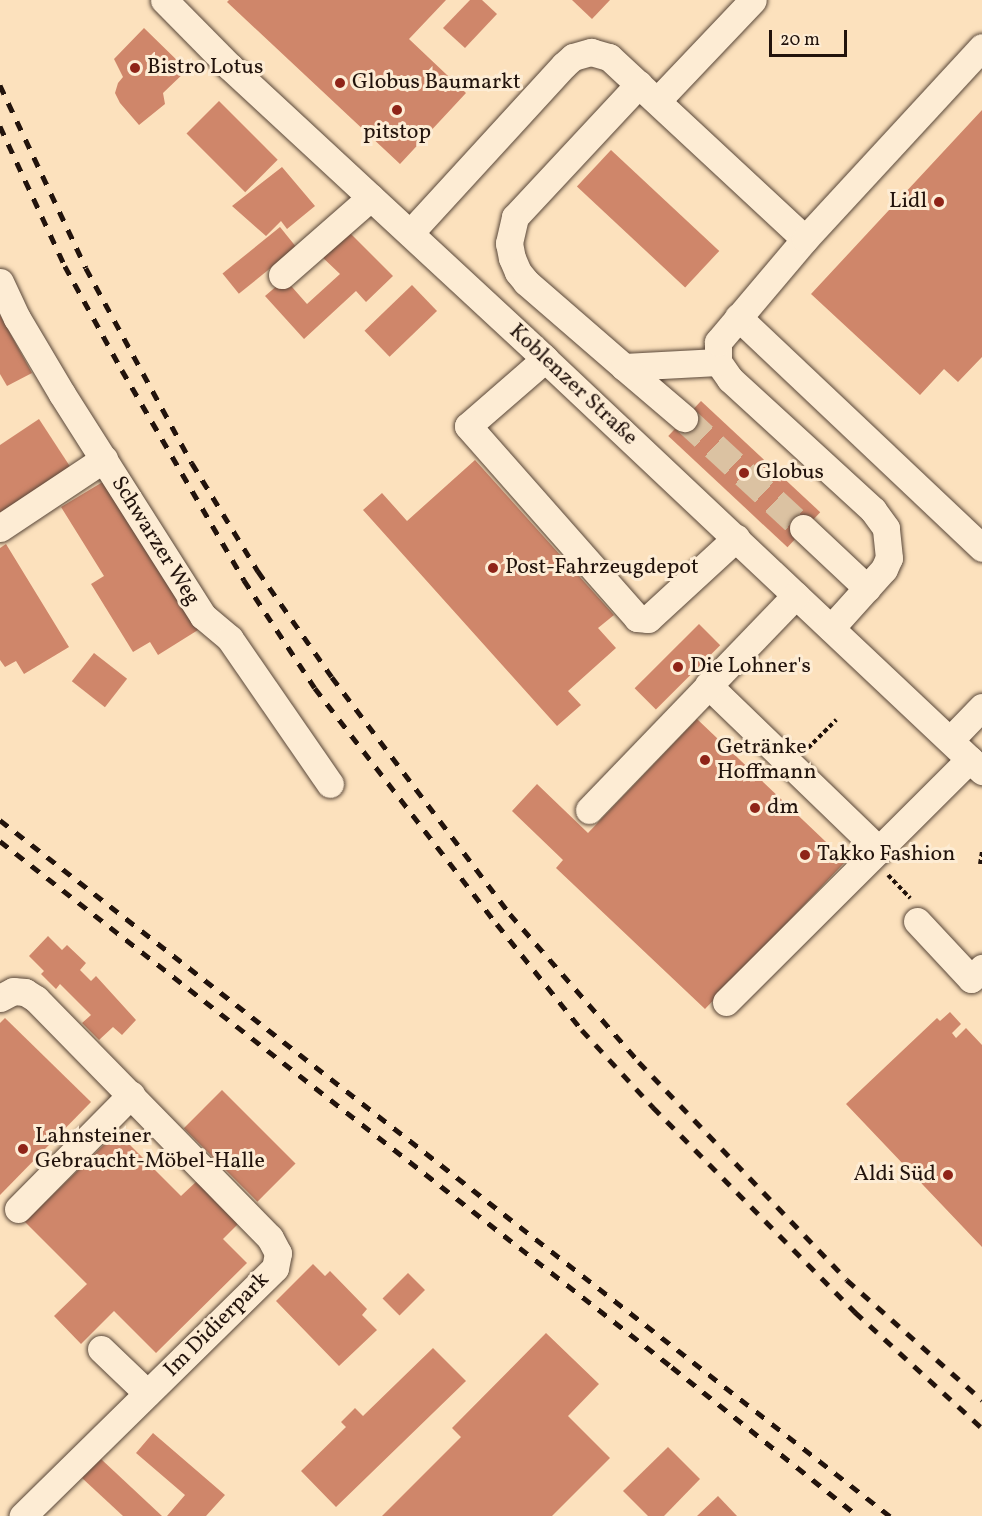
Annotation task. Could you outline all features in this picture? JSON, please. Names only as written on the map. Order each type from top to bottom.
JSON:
[{"type":"street","name":"Koblenzer Straße","points":[[164,0],[206,44],[976,765]]},
{"type":"street","points":[[684,418],[526,282],[518,273],[509,243],[515,217],[523,206],[753,0]]},
{"type":"street","points":[[831,628],[884,569],[889,558],[886,528],[880,519],[730,379],[718,362],[718,342],[805,238],[982,47]]},
{"type":"street","points":[[410,233],[573,57],[591,51],[602,53],[648,93],[805,238]]},
{"type":"street","points":[[282,275],[371,197]]},
{"type":"street","name":"Schwarzer Weg","points":[[0,282],[17,318],[203,616],[230,639],[330,784]]},
{"type":"street","points":[[738,316],[798,360],[982,548]]},
{"type":"street","points":[[545,359],[468,426],[637,618],[648,619],[736,538]]},
{"type":"street","points":[[624,367],[718,362]]},
{"type":"street","points":[[0,528],[104,459]]},
{"type":"street","points":[[803,528],[867,588]]},
{"type":"street","points":[[589,810],[795,595]]},
{"type":"street","points":[[708,685],[791,765],[875,853]]},
{"type":"street","points":[[950,740],[982,707]]},
{"type":"street","points":[[726,1002],[875,853],[976,765]]},
{"type":"street","points":[[917,913],[978,979]]},
{"type":"street","name":"Im Didierpark","points":[[0,998],[13,991],[25,992],[36,999],[270,1238],[278,1253],[274,1268],[23,1516]]},
{"type":"street","points":[[18,1209],[130,1095]]},
{"type":"street","points":[[101,1349],[147,1393]]},
{"type":"path","points":[[791,765],[836,720]]},
{"type":"path","points":[[981,864],[982,851]]},
{"type":"path","points":[[875,853],[917,913]]},
{"type":"building","name":"Globus Baumarkt","points":[[229,0],[446,0],[409,39],[466,93],[400,164],[227,2]]},
{"type":"building","points":[[470,0],[482,0],[497,14],[465,48],[443,28]]},
{"type":"building","points":[[572,0],[610,0],[592,19]]},
{"type":"building","points":[[144,28],[187,70],[163,93],[165,104],[139,125],[120,103],[115,93],[123,77],[114,59]]},
{"type":"building","points":[[219,101],[278,160],[245,192],[186,134]]},
{"type":"building","name":"Lidl","points":[[982,110],[982,357],[958,382],[944,369],[920,395],[811,294]]},
{"type":"building","points":[[611,150],[719,251],[685,288],[577,187]]},
{"type":"building","points":[[282,167],[315,206],[287,229],[281,221],[266,236],[232,206]]},
{"type":"building","points":[[280,227],[296,247],[239,294],[222,274]]},
{"type":"building","points":[[346,229],[393,276],[366,302],[356,291],[304,339],[265,296],[285,279],[307,304],[340,274],[320,255]]},
{"type":"building","points":[[412,285],[437,311],[390,357],[365,331]]},
{"type":"building","points":[[0,315],[32,373],[7,386],[0,374]]},
{"type":"building","name":"Globus","points":[[701,401],[820,512],[787,547],[668,436]]},
{"type":"building","points":[[39,419],[71,468],[0,514],[0,445]]},
{"type":"building","name":"Post-Fahrzeugdepot","points":[[475,460],[614,615],[598,628],[616,648],[568,691],[581,705],[557,726],[363,510],[382,493],[407,521]]},
{"type":"building","points":[[106,480],[198,630],[158,655],[150,642],[133,652],[91,584],[104,576],[61,507]]},
{"type":"building","points":[[6,544],[69,647],[24,674],[16,661],[5,667],[0,660],[0,548]]},
{"type":"building","name":"Die Lohner's","points":[[699,624],[720,645],[656,710],[635,688]]},
{"type":"building","points":[[94,653],[127,679],[105,707],[72,681]]},
{"type":"building","points":[[697,719],[846,861],[705,1009],[556,868],[563,860],[512,811],[537,784],[588,833]]},
{"type":"building","points":[[48,936],[62,950],[67,945],[86,963],[80,970],[91,981],[96,976],[136,1020],[122,1035],[113,1027],[99,1040],[82,1023],[91,1015],[60,984],[56,989],[41,974],[44,971],[29,956]]},
{"type":"building","name":"Aldi Süd","points":[[950,1012],[961,1024],[952,1033],[956,1038],[966,1028],[982,1045],[982,1247],[846,1104],[937,1018],[940,1021]]},
{"type":"building","name":"Lahnsteiner Gebraucht-Möbel-Halle","points":[[5,1018],[91,1102],[0,1195],[0,1023]]},
{"type":"building","points":[[222,1090],[296,1164],[257,1202],[184,1128]]},
{"type":"building","points":[[117,1132],[181,1196],[198,1180],[240,1222],[223,1239],[247,1263],[156,1353],[114,1311],[81,1344],[54,1316],[87,1284],[25,1222]]},
{"type":"building","points":[[313,1264],[325,1276],[330,1271],[367,1309],[362,1315],[377,1330],[339,1366],[276,1301]]},
{"type":"building","points":[[408,1273],[425,1290],[400,1315],[383,1298]]},
{"type":"building","points":[[546,1333],[599,1384],[568,1416],[610,1458],[552,1516],[382,1516],[461,1437],[452,1428]]},
{"type":"building","points":[[433,1348],[466,1381],[336,1507],[301,1471],[346,1427],[341,1422],[355,1408],[363,1416]]},
{"type":"building","points":[[153,1433],[225,1495],[206,1516],[167,1516],[185,1495],[136,1453]]},
{"type":"building","points":[[668,1447],[700,1479],[664,1516],[648,1516],[623,1491]]},
{"type":"building","points":[[101,1459],[162,1516],[123,1516],[82,1478]]},
{"type":"building","points":[[718,1496],[737,1516],[697,1516]]},
{"type":"tunnel","points":[[684,418],[803,528]]},
{"type":"railway","points":[[0,85],[86,268],[192,463],[258,571],[332,677],[510,914],[639,1062],[847,1280],[982,1400]]},
{"type":"railway","points":[[0,126],[65,266],[122,370],[244,580],[315,688],[582,1030],[653,1107],[855,1312],[982,1428]]},
{"type":"railway","points":[[0,820],[890,1516]]},
{"type":"railway","points":[[0,841],[672,1367],[858,1516]]},
{"type":"place","name":"Bistro Lotus","points":[[135,68]]},
{"type":"place","name":"Globus Baumarkt","points":[[340,83]]},
{"type":"place","name":"pitstop","points":[[397,110]]},
{"type":"place","name":"Lidl","points":[[939,202]]},
{"type":"place","name":"Globus","points":[[744,473]]},
{"type":"place","name":"Post-Fahrzeugdepot","points":[[493,568]]},
{"type":"place","name":"Die Lohner's","points":[[678,667]]},
{"type":"place","name":"Getränke Hoffmann","points":[[705,760]]},
{"type":"place","name":"dm","points":[[755,808]]},
{"type":"place","name":"Takko Fashion","points":[[805,855]]},
{"type":"place","name":"Lahnsteiner Gebraucht-Möbel-Halle","points":[[23,1149]]},
{"type":"place","name":"Aldi Süd","points":[[948,1175]]}]
